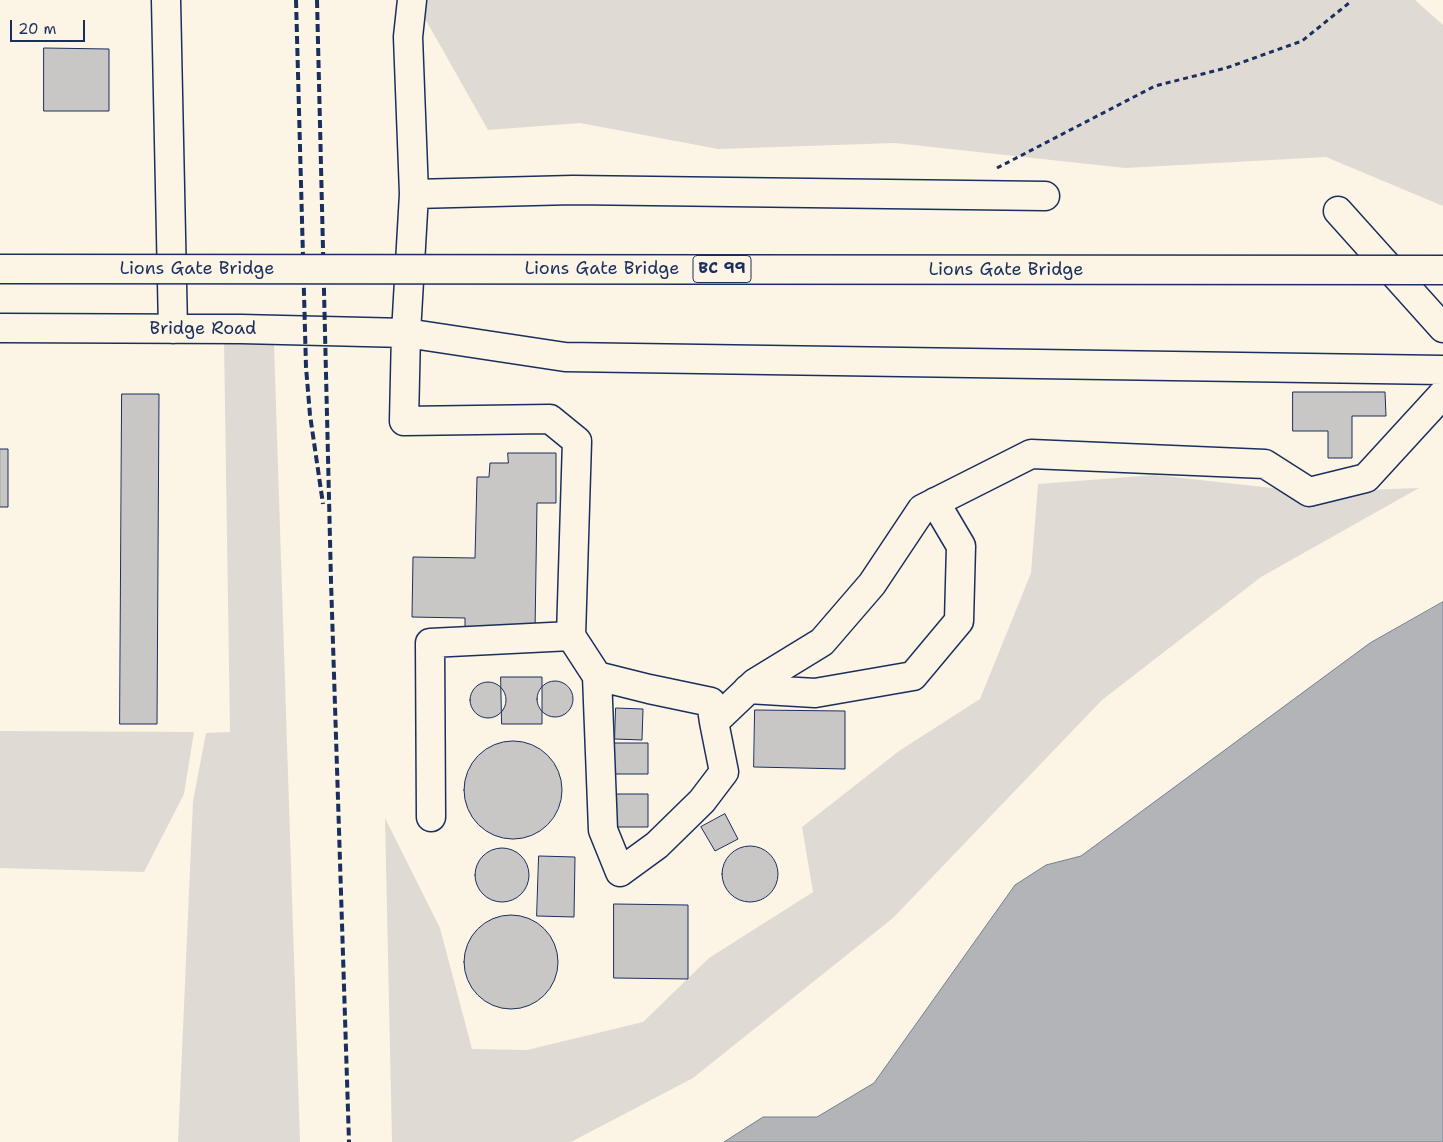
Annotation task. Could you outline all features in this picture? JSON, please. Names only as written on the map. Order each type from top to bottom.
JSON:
[{"type":"main road","points":[[166,0],[173,329]]},
{"type":"main road","points":[[412,0],[408,37],[414,194],[406,333],[404,421],[550,419],[577,441],[571,636],[597,676],[604,830],[620,872],[657,845],[702,801],[724,772],[711,702],[597,676]]},
{"type":"main road","points":[[414,194],[573,190],[1045,196]]},
{"type":"main road","points":[[1338,211],[1443,328]]},
{"type":"main road","name":"Lions Gate Bridge","points":[[0,269],[1443,270]]},
{"type":"main road","name":"Bridge Road","points":[[0,328],[259,329],[406,333],[565,357],[1443,370]]},
{"type":"main road","points":[[714,722],[755,683],[822,642],[872,584],[922,508],[1031,454],[1265,464],[1309,492],[1366,478],[1443,394]]},
{"type":"main road","points":[[748,689],[815,693],[913,676],[960,621],[961,546],[935,502]]},
{"type":"main road","points":[[432,817],[430,643],[571,636]]},
{"type":"path","points":[[989,172],[1155,86],[1226,68],[1302,41],[1349,3],[1350,0]]},
{"type":"shaded area","points":[[420,0],[1415,0],[1443,25],[1443,206],[1326,157],[1125,168],[895,143],[718,149],[580,123],[488,130],[419,8]]},
{"type":"shaded area","points":[[224,342],[274,344],[300,1142],[178,1142],[193,801],[206,733],[230,732]]},
{"type":"shaded area","points":[[1155,475],[1309,492],[1419,488],[1261,577],[1102,700],[893,918],[693,1078],[571,1142],[392,1142],[385,818],[440,928],[472,1049],[527,1050],[643,1022],[709,958],[813,892],[802,827],[899,751],[980,699],[1031,573],[1038,484]]},
{"type":"shaded area","points":[[1443,602],[1443,1142],[724,1142],[763,1117],[817,1117],[874,1083],[1015,885],[1046,865],[1081,856],[1370,643]]},
{"type":"shaded area","points":[[0,731],[194,732],[184,794],[144,872],[0,868]]},
{"type":"building","points":[[44,48],[109,49],[109,111],[44,111]]},
{"type":"building","points":[[1293,392],[1385,392],[1386,416],[1352,416],[1352,458],[1328,458],[1328,431],[1293,431]]},
{"type":"building","points":[[122,394],[159,394],[157,724],[120,724]]},
{"type":"building","points":[[0,449],[8,449],[8,507],[0,507]]},
{"type":"building","points":[[508,453],[556,453],[556,503],[537,503],[535,631],[465,629],[465,618],[412,617],[413,557],[475,558],[477,477],[489,477],[490,463],[508,463]]},
{"type":"building","points":[[501,677],[542,677],[542,724],[502,724]]},
{"type":"building","points":[[555,681],[562,682],[568,686],[572,692],[572,706],[568,712],[562,716],[555,717],[548,716],[542,712],[538,706],[537,699],[538,692],[542,686],[548,682]]},
{"type":"building","points":[[488,682],[495,683],[501,687],[505,693],[505,707],[501,713],[495,717],[488,718],[481,717],[475,713],[471,707],[470,700],[471,693],[475,687],[481,683]]},
{"type":"building","points":[[616,708],[643,709],[642,740],[615,739]]},
{"type":"building","points":[[755,710],[845,711],[845,769],[754,767]]},
{"type":"building","points":[[513,741],[532,745],[548,755],[558,771],[562,790],[558,809],[548,825],[532,835],[513,839],[494,835],[478,825],[468,809],[464,790],[468,771],[478,755],[494,745]]},
{"type":"building","points":[[614,743],[648,743],[648,774],[615,774]]},
{"type":"building","points":[[615,794],[648,794],[648,827],[616,827]]},
{"type":"building","points":[[725,814],[738,839],[715,851],[701,827]]},
{"type":"building","points":[[750,846],[765,851],[773,859],[778,874],[773,889],[765,897],[750,902],[735,897],[727,889],[722,874],[727,859],[735,851]]},
{"type":"building","points":[[497,848],[507,848],[517,852],[525,860],[529,875],[525,890],[517,898],[507,902],[497,902],[487,898],[479,890],[475,880],[475,870],[479,860],[487,852]]},
{"type":"building","points":[[539,856],[575,857],[574,917],[537,916]]},
{"type":"building","points":[[614,904],[688,905],[688,979],[614,978]]},
{"type":"building","points":[[511,915],[529,918],[545,928],[555,944],[558,962],[555,980],[545,996],[529,1006],[511,1009],[493,1006],[477,996],[467,980],[464,962],[467,944],[477,928],[493,918]]},
{"type":"railway","points":[[296,0],[306,367],[310,415],[323,504]]},
{"type":"railway","points":[[317,0],[331,581],[349,1142]]}]
